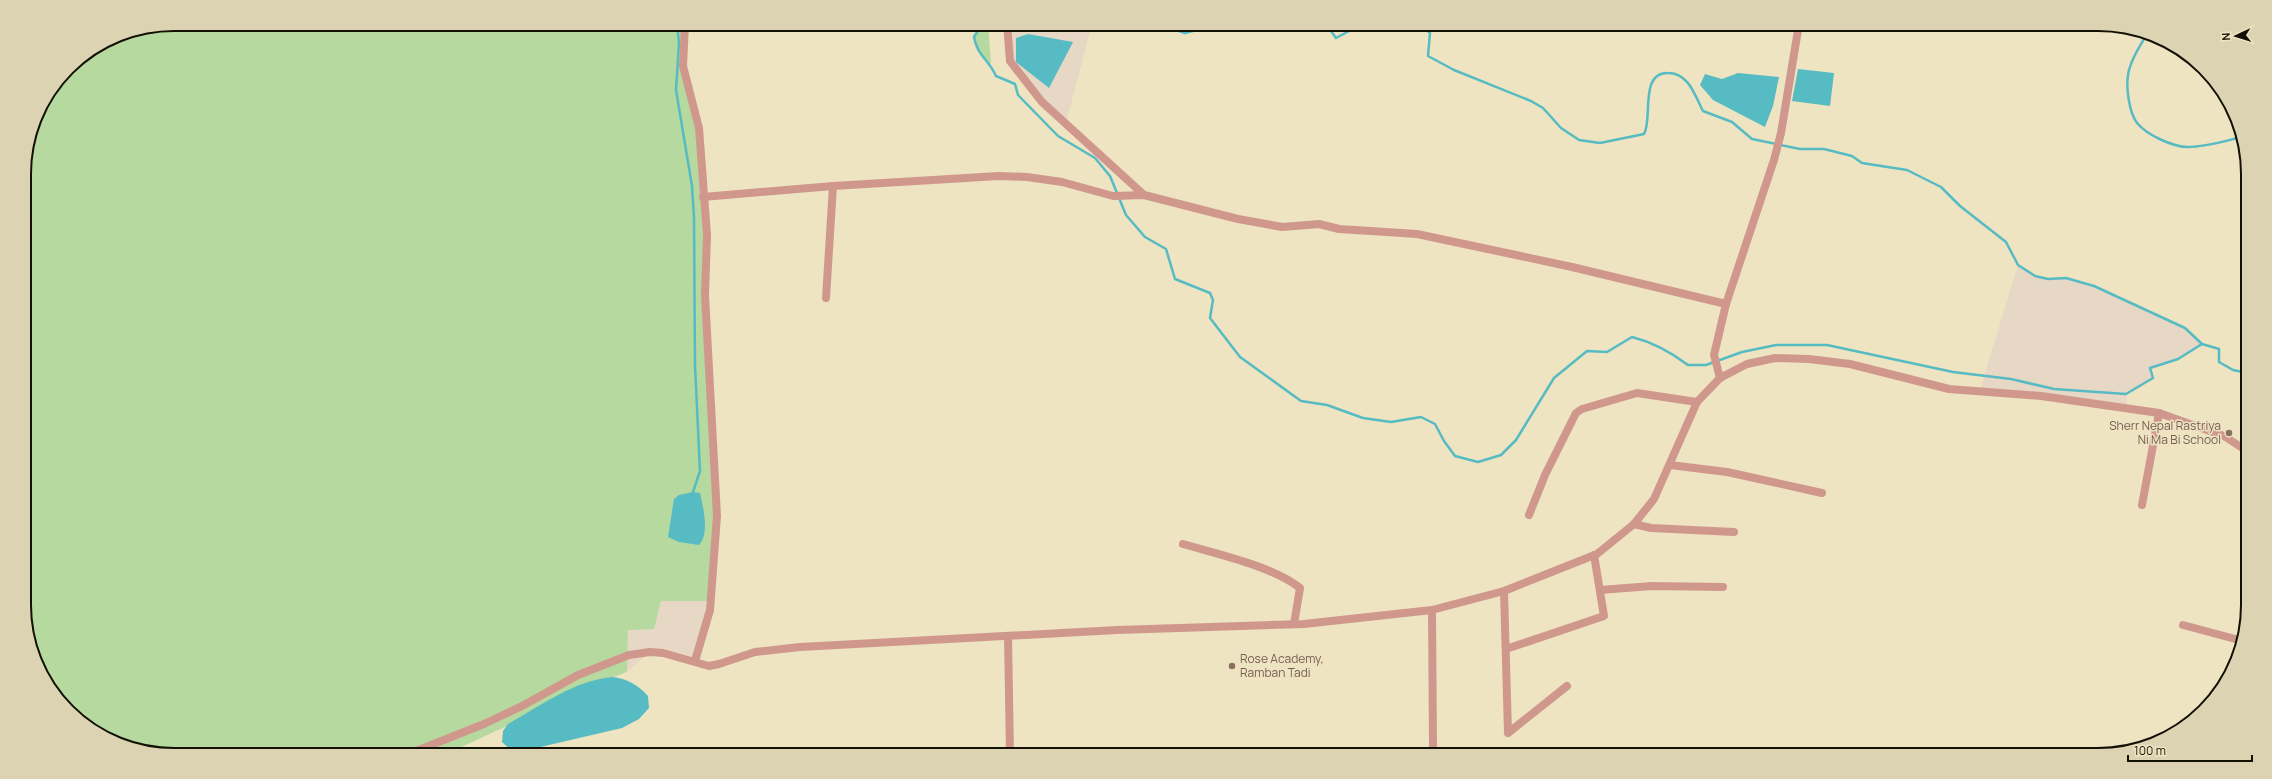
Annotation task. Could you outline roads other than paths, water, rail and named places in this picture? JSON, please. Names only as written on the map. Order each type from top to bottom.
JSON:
[{"type":"street","points":[[685,31],[683,66],[699,128],[703,197],[707,234],[705,295],[717,516],[710,610],[695,661]]},
{"type":"street","points":[[1008,31],[1010,61],[1042,102],[1144,195]]},
{"type":"street","points":[[1720,378],[1714,355],[1726,304],[1774,160],[1781,133],[1798,31]]},
{"type":"street","points":[[703,197],[833,186],[999,176],[1027,177],[1062,182],[1113,196],[1126,197],[1144,195],[1238,219],[1282,227],[1319,224],[1339,229],[1417,234],[1726,304]]},
{"type":"street","points":[[826,298],[833,186]]},
{"type":"street","points":[[424,748],[484,724],[522,706],[578,675],[615,660],[650,652],[695,661],[709,666],[755,652],[800,647],[1008,636],[1294,624],[1432,610],[1504,591],[1597,554],[1634,524],[1654,500],[1697,402],[1720,378],[1747,364],[1775,358],[1809,359],[1850,364],[1949,389],[2041,396],[2126,407],[2159,413],[2224,436],[2241,447]]},
{"type":"street","points":[[1529,515],[1545,475],[1576,413],[1582,409],[1637,393],[1697,402]]},
{"type":"street","points":[[2142,505],[2159,413]]},
{"type":"street","points":[[1670,465],[1727,472],[1822,493]]},
{"type":"street","points":[[1634,524],[1651,528],[1734,532]]},
{"type":"street","points":[[1183,544],[1233,559],[1289,579],[1300,588],[1294,624]]},
{"type":"street","points":[[1506,649],[1604,616],[1594,555]]},
{"type":"street","points":[[1600,590],[1652,586],[1723,587]]},
{"type":"street","points":[[1504,591],[1508,733],[1567,686]]},
{"type":"street","points":[[1432,610],[1433,746]]},
{"type":"street","points":[[2183,626],[2237,639]]},
{"type":"street","points":[[1008,636],[1010,748]]},
{"type":"water","points":[[1028,34],[1073,42],[1049,88],[1016,62],[1016,38]]},
{"type":"water","points":[[1798,69],[1834,73],[1830,106],[1792,101]]},
{"type":"water","points":[[1738,73],[1779,77],[1773,106],[1765,127],[1713,100],[1700,85],[1705,74],[1722,79]]},
{"type":"water","points":[[693,492],[700,493],[705,520],[704,534],[699,545],[679,542],[668,537],[674,499],[679,495]]},
{"type":"water","points":[[613,677],[632,683],[648,696],[649,708],[639,719],[622,728],[536,748],[509,748],[502,742],[503,731],[508,724],[572,688],[599,679]]},
{"type":"waterway","points":[[678,31],[679,43],[676,90],[692,186],[694,218],[695,365],[700,471],[693,492]]},
{"type":"waterway","points":[[978,31],[974,37],[980,53],[996,76],[1015,84],[1018,95],[1058,136],[1095,158],[1110,176],[1126,215],[1145,237],[1166,249],[1175,279],[1210,293],[1213,300],[1210,318],[1240,357],[1301,401],[1327,405],[1363,418],[1391,422],[1421,417],[1435,424],[1444,441],[1455,456],[1478,462],[1501,455],[1516,440],[1554,378],[1587,351],[1607,352],[1632,337],[1662,348],[1688,365],[1706,365],[1742,352],[1776,345],[1827,345],[1953,372],[2011,379],[2054,389],[2126,394],[2153,378],[2150,368],[2178,359],[2202,344],[2219,349],[2219,362],[2233,370],[2241,372]]},
{"type":"waterway","points":[[1179,31],[1185,33],[1193,31]]},
{"type":"waterway","points":[[1331,31],[1336,38],[1349,31]]},
{"type":"waterway","points":[[1428,31],[1430,33],[1428,56],[1454,70],[1531,101],[1543,108],[1561,128],[1579,140],[1600,143],[1644,134],[1646,127],[1648,98],[1653,80],[1659,75],[1668,73],[1675,74],[1681,77],[1690,86],[1703,111],[1732,122],[1752,139],[1800,149],[1824,149],[1852,156],[1862,163],[1907,170],[1941,187],[1960,206],[2006,242],[2018,265],[2035,276],[2048,279],[2066,278],[2094,286],[2185,328],[2202,344]]},
{"type":"waterway","points":[[2144,39],[2129,70],[2127,86],[2132,113],[2137,123],[2147,132],[2161,140],[2175,145],[2188,147],[2202,146],[2236,138]]},
{"type":"place","name":"Sherr Nepal Rastriya Ni Ma Bi School","points":[[2229,433]]},
{"type":"place","name":"Rose Academy, Ramban Tadi","points":[[1232,666]]}]
